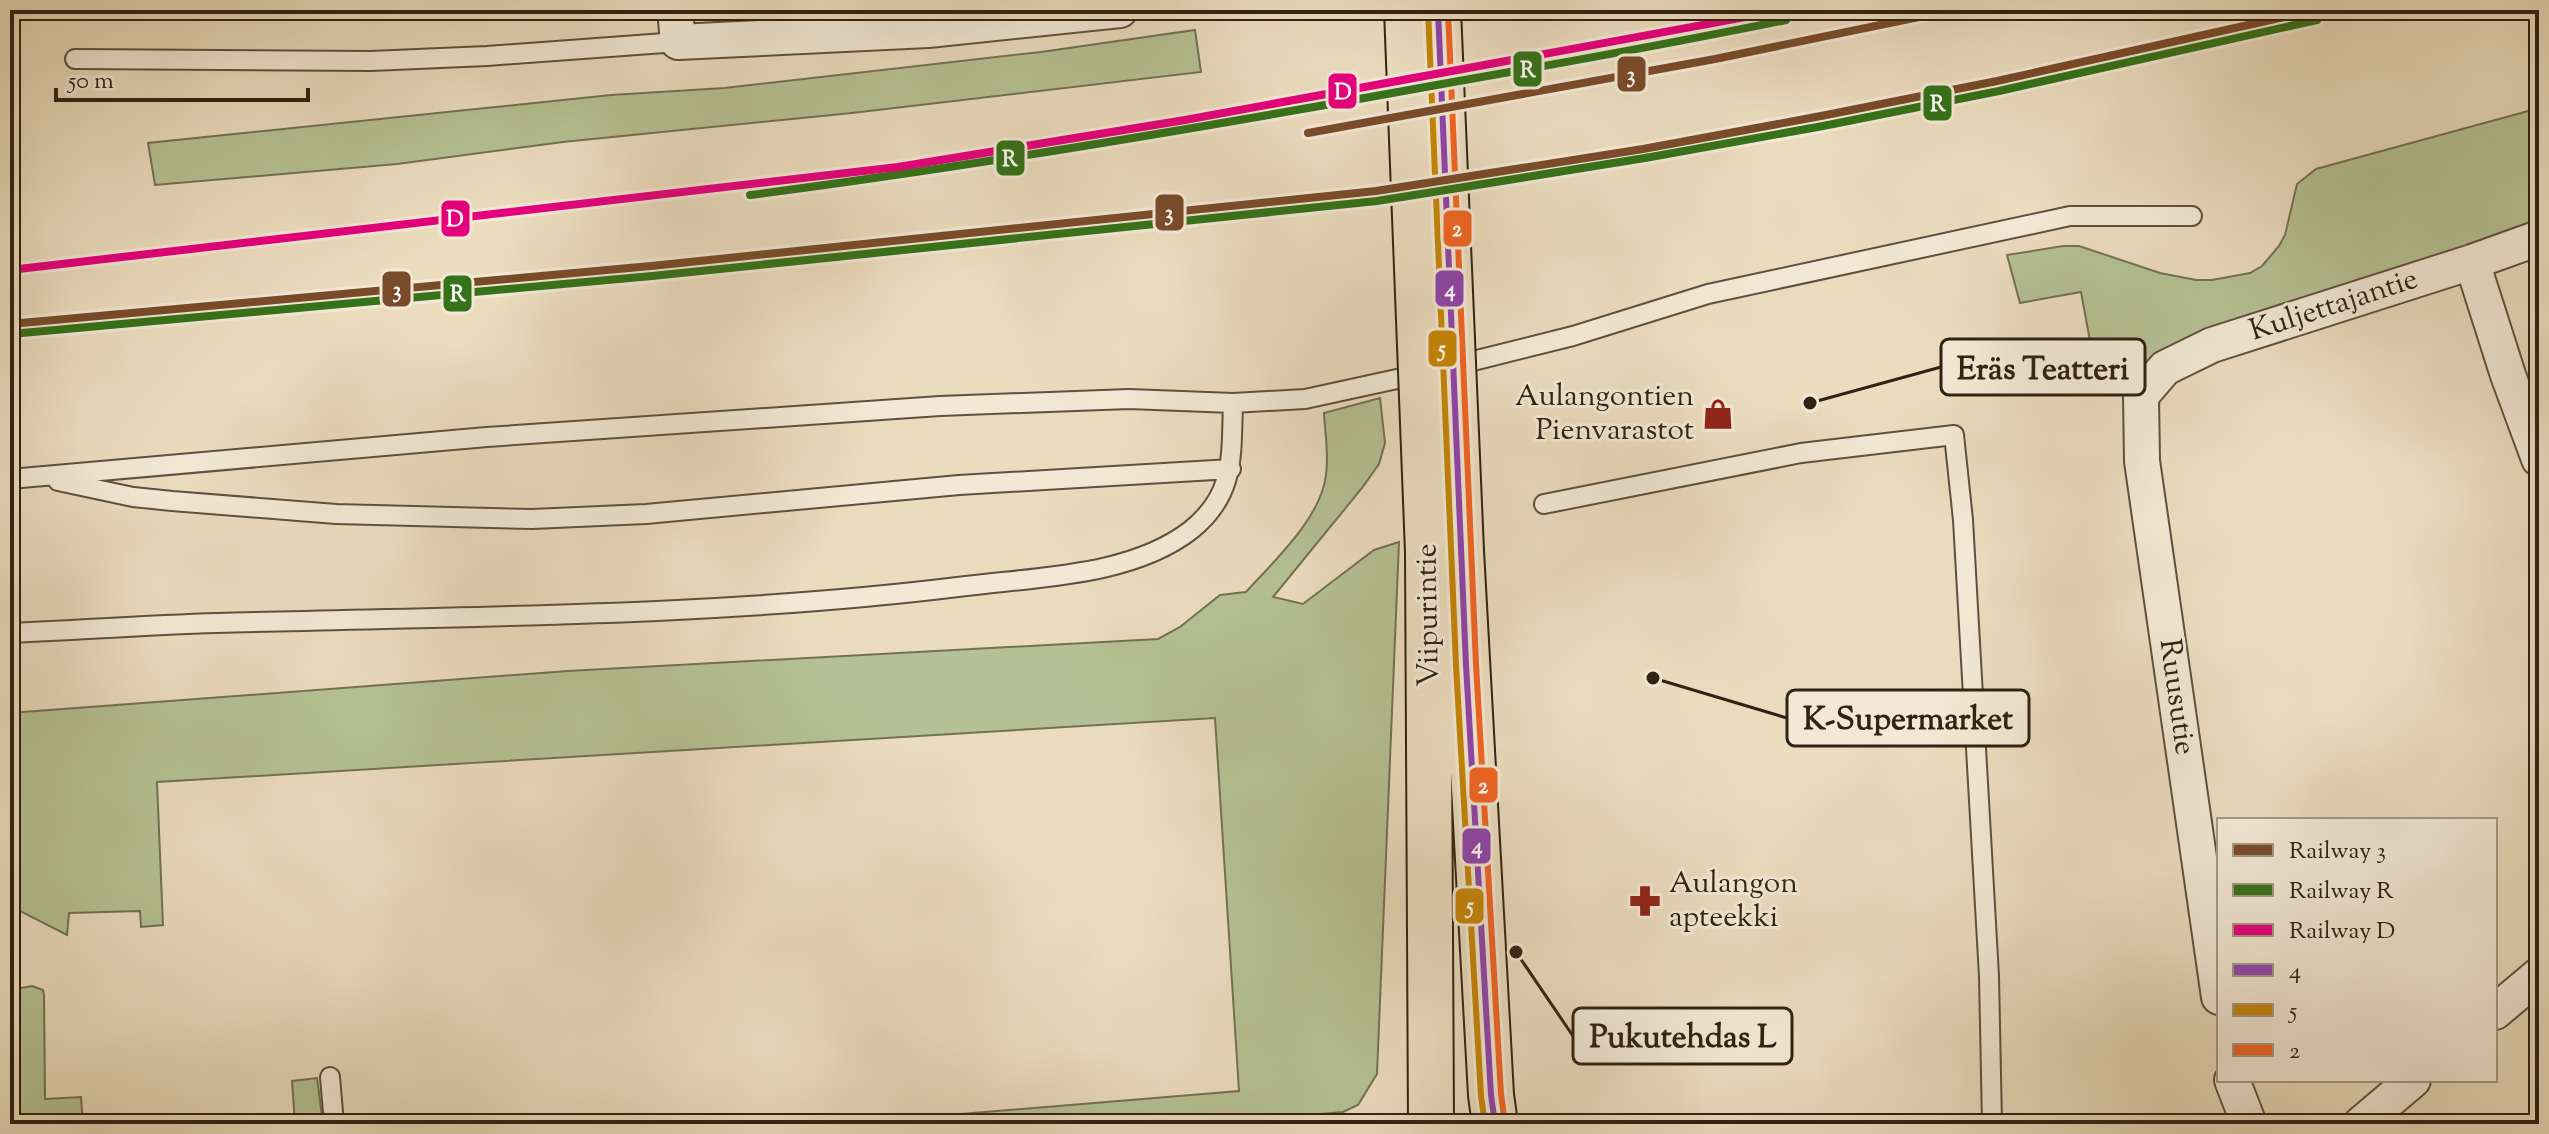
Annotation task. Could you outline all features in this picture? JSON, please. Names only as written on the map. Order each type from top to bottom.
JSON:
[{"type":"main road","name":"Viipurintie","points":[[1407,10],[1444,552],[1495,1124]]},
{"type":"main road","name":"Viipurintie","points":[[1431,1124],[1444,552],[1438,10]]},
{"type":"street","points":[[677,26],[928,30],[1120,10]]},
{"type":"street","name":"Kuljettajantie","points":[[2141,396],[2165,368],[2212,345],[2539,238]]},
{"type":"street","points":[[2472,262],[2539,459]]},
{"type":"street","name":"Ruusutie","points":[[2141,396],[2142,461],[2217,983]]},
{"type":"street","points":[[2497,1010],[2539,975]]},
{"type":"street","points":[[2233,1082],[2249,1124]]},
{"type":"street","points":[[2361,1124],[2411,1082]]},
{"type":"lane","points":[[75,59],[371,61],[501,56],[677,26]]},
{"type":"lane","points":[[10,479],[487,437],[940,406],[1129,399],[1233,403],[1305,399],[1573,336],[1708,294],[2070,216],[2192,216]]},
{"type":"lane","points":[[10,633],[214,623],[568,616],[756,606],[918,592],[1108,567],[1152,553],[1173,542],[1205,517],[1218,501],[1231,469],[1233,403]]},
{"type":"lane","points":[[1544,504],[1801,453],[1954,435],[1964,536],[1989,976],[1992,1124]]},
{"type":"lane","points":[[44,477],[110,493],[172,501],[336,514],[532,519],[646,514],[959,485],[1231,469]]},
{"type":"lane","points":[[330,1077],[334,1124]]},
{"type":"green space","points":[[1195,30],[1201,72],[852,113],[563,142],[397,164],[155,185],[148,143],[611,95],[724,88],[1041,52]]},
{"type":"green space","points":[[2539,108],[2539,229],[2147,362],[2133,371],[2124,387],[2106,388],[2096,374],[2081,292],[2020,303],[2007,255],[2063,246],[2079,246],[2160,273],[2196,280],[2250,273],[2262,266],[2279,246],[2285,235],[2297,184],[2316,169]]},
{"type":"green space","points":[[1380,398],[1385,443],[1379,464],[1273,597],[1303,604],[1374,550],[1399,542],[1377,1074],[1358,1105],[1343,1112],[1215,1124],[839,1124],[1239,1091],[1215,718],[157,782],[163,925],[141,927],[140,911],[69,913],[67,935],[10,906],[10,713],[568,671],[1158,639],[1180,627],[1220,595],[1246,592],[1270,567],[1306,523],[1322,491],[1327,459],[1324,413]]},
{"type":"green space","points":[[32,986],[43,990],[44,995],[45,1099],[81,1097],[83,1124],[10,1124],[10,990]]},
{"type":"green space","points":[[317,1078],[323,1124],[295,1124],[292,1081]]},
{"type":"rail line","name":"D","points":[[10,270],[898,167],[1185,120],[1784,10]]},
{"type":"rail line","name":"3","points":[[1308,133],[1715,59],[1953,10]]},
{"type":"rail line","name":"3","points":[[10,324],[651,266],[1376,191],[1643,149],[1821,116],[1997,81],[2315,10]]},
{"type":"rail line","name":"R","points":[[750,195],[1183,130],[1786,20]]},
{"type":"rail line","name":"R","points":[[11,334],[652,276],[1377,201],[1823,126],[1999,91],[2317,20]]},
{"type":"transit line","name":"5","points":[[1428,10],[1456,665],[1485,1124]]},
{"type":"transit line","name":"4","points":[[1438,10],[1466,665],[1495,1124]]},
{"type":"transit line","name":"2","points":[[1448,10],[1476,664],[1505,1123]]},
{"type":"place","name":"Eräs Teatteri","points":[[1810,403]]},
{"type":"place","name":"Aulangontien Pienvarastot","points":[[1718,414]]},
{"type":"place","name":"K-Supermarket","points":[[1653,678]]},
{"type":"place","name":"Aulangon apteekki","points":[[1645,901]]},
{"type":"place","name":"Pukutehdas L","points":[[1516,952]]}]
